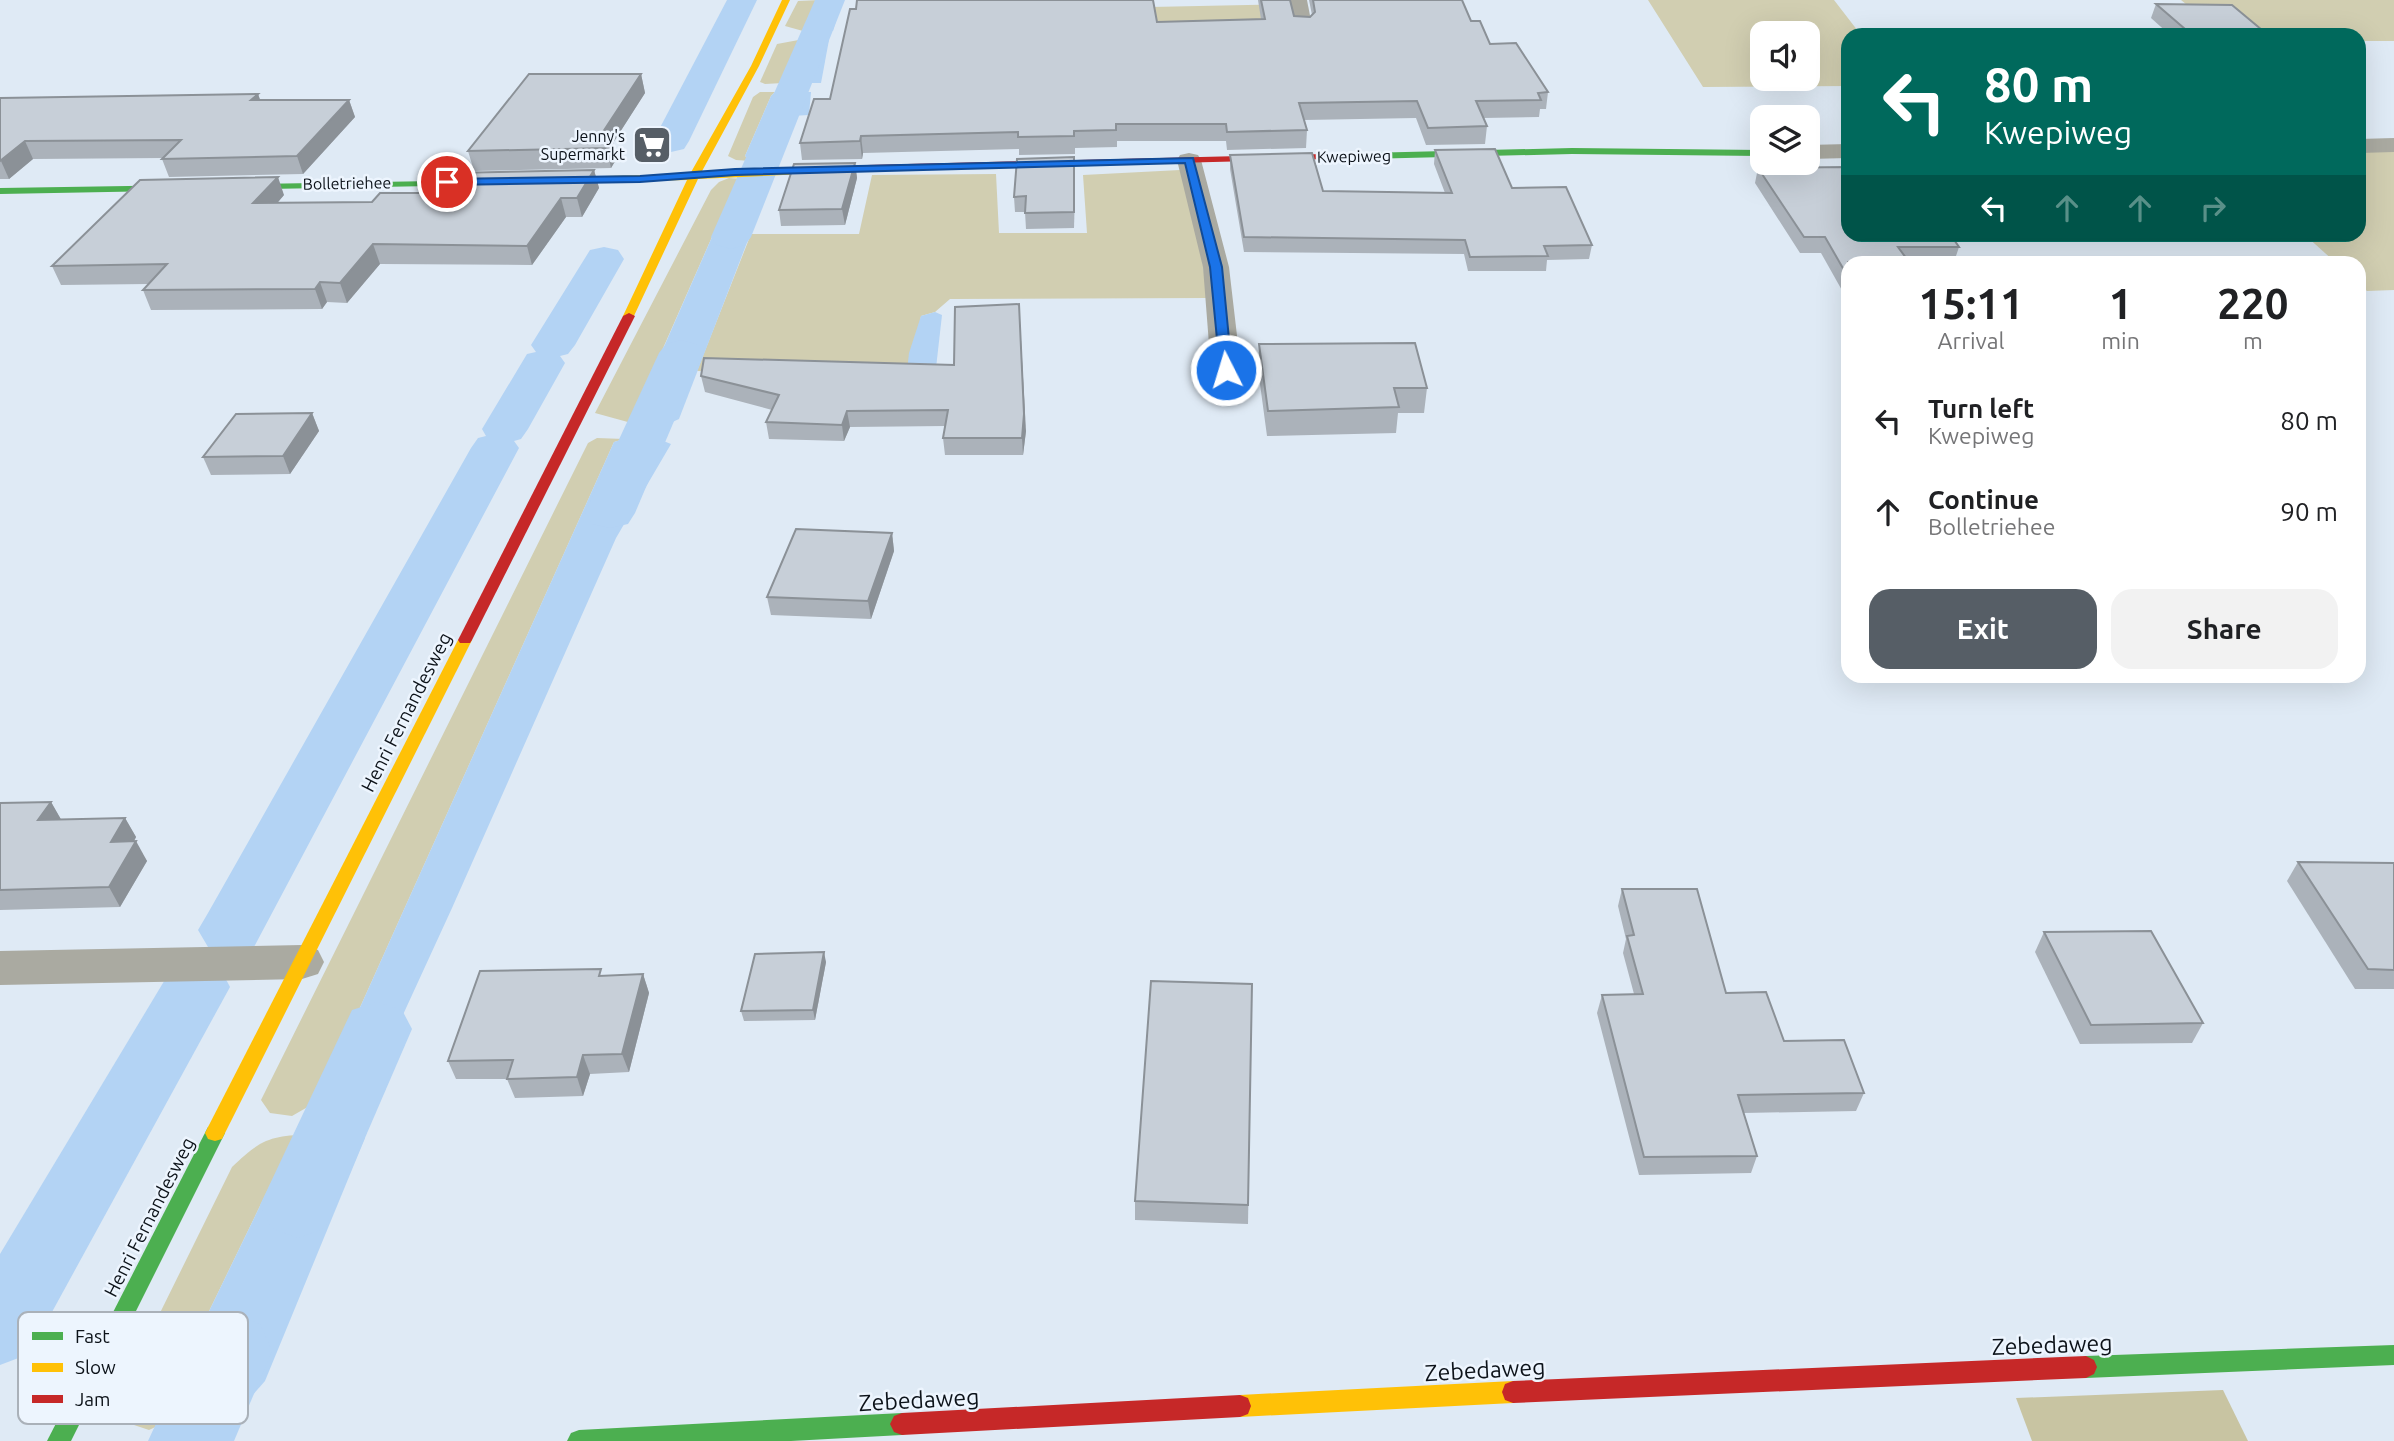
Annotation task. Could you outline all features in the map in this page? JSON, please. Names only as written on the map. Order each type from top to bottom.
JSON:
[{"type":"street","name":"Henri Fernandesweg","points":[[124,1312],[653,270],[694,176],[755,66],[786,0]]},
{"type":"street","points":[[1297,0],[1302,26]]},
{"type":"street","points":[[2366,146],[2394,145]]},
{"type":"street","name":"Kwepiweg","points":[[694,176],[799,170],[1572,151],[1750,153]]},
{"type":"street","points":[[1820,152],[1841,151]]},
{"type":"street","points":[[1189,160],[1216,267],[1226,370]]},
{"type":"street","name":"Bolletriehee","points":[[0,191],[694,176]]},
{"type":"street","points":[[0,968],[302,962]]},
{"type":"street","name":"Zebedaweg","points":[[579,1441],[1761,1379],[2394,1354]]},
{"type":"street","name":"Henri Fernandesweg","points":[[59,1441],[68,1424]]},
{"type":"shaded area","points":[[821,0],[803,31],[785,26],[798,1]]},
{"type":"shaded area","points":[[1648,0],[1834,0],[1856,28],[1841,28],[1841,86],[1820,86],[1820,21],[1750,21],[1750,87],[1703,87]]},
{"type":"shaded area","points":[[2181,0],[2394,0],[2394,41],[2366,41],[2366,28],[2234,28],[2201,14]]},
{"type":"shaded area","points":[[1302,4],[1308,32],[959,11]]},
{"type":"shaded area","points":[[804,39],[783,83],[760,82],[777,44]]},
{"type":"shaded area","points":[[760,92],[775,92],[745,156],[751,161],[736,160],[728,156],[753,97]]},
{"type":"shaded area","points":[[2366,151],[2394,151],[2394,290],[2366,290],[2366,256],[2328,256],[2313,242],[2366,242]]},
{"type":"shaded area","points":[[1180,170],[1198,233],[1208,298],[950,299],[935,312],[921,316],[912,376],[697,371],[751,234],[859,234],[872,175],[996,174],[999,233],[1087,233],[1083,175]]},
{"type":"shaded area","points":[[729,178],[742,179],[730,196],[631,421],[635,424],[595,413],[711,190],[719,182]]},
{"type":"shaded area","points":[[597,438],[624,439],[614,442],[318,1101],[292,1116],[270,1113],[261,1100],[588,443]]},
{"type":"shaded area","points":[[314,1134],[289,1146],[209,1312],[160,1312],[232,1167],[260,1144],[288,1136]]},
{"type":"shaded area","points":[[2223,1390],[2248,1441],[2032,1441],[2016,1398]]},
{"type":"shaded area","points":[[131,1424],[162,1424],[149,1430]]},
{"type":"water","points":[[821,0],[842,0],[833,31],[803,31]]},
{"type":"water","points":[[801,40],[829,40],[821,83],[783,83]]},
{"type":"water","points":[[775,92],[811,92],[809,115],[791,116],[777,158],[748,158],[745,156]]},
{"type":"water","points":[[742,179],[769,179],[770,183],[679,419],[668,424],[631,422],[730,196]]},
{"type":"water","points":[[935,312],[942,315],[936,368],[907,371],[909,353],[921,316]]},
{"type":"water","points":[[624,439],[661,440],[671,444],[616,538],[362,1104],[318,1101],[614,442]]},
{"type":"water","points":[[314,1134],[344,1134],[365,1138],[265,1381],[248,1400],[248,1312],[209,1312],[289,1146]]},
{"type":"building","points":[[857,0],[1153,0],[1157,22],[1265,19],[1261,0],[1290,0],[1294,16],[1310,17],[1315,12],[1313,0],[1462,0],[1471,21],[1480,21],[1490,44],[1516,43],[1548,92],[1538,93],[1541,100],[1476,101],[1487,126],[1428,128],[1417,101],[1299,103],[1307,130],[1227,132],[1226,124],[1116,124],[1116,130],[1074,131],[1074,136],[1018,137],[1018,132],[861,136],[860,141],[800,143],[814,99],[830,99],[850,9],[856,9]]},
{"type":"building","points":[[2156,4],[2232,5],[2260,28],[2184,28]]},
{"type":"building","points":[[529,74],[641,74],[599,138],[613,138],[607,148],[468,151]]},
{"type":"building","points":[[258,94],[251,100],[349,100],[297,156],[162,159],[181,140],[25,141],[0,161],[0,98]]},
{"type":"building","points":[[1495,149],[1512,188],[1566,187],[1592,245],[1544,246],[1548,256],[1470,257],[1465,240],[1244,237],[1230,155],[1312,153],[1323,191],[1452,193],[1435,150]]},
{"type":"building","points":[[1074,157],[1074,212],[1025,213],[1026,196],[1014,197],[1017,159]]},
{"type":"building","points":[[855,163],[842,209],[779,210],[794,164]]},
{"type":"building","points":[[1820,167],[1841,167],[1841,242],[1956,242],[1959,247],[1898,247],[1905,256],[1841,256],[1841,265],[1825,237],[1804,237],[1763,175],[1820,175]]},
{"type":"building","points":[[594,170],[577,198],[561,198],[527,246],[373,244],[340,283],[320,282],[315,289],[143,290],[167,264],[52,266],[140,180],[278,177],[253,203],[372,202],[380,193],[437,193],[453,173]]},
{"type":"building","points":[[1019,304],[1024,414],[1022,438],[943,438],[948,410],[847,411],[842,425],[766,422],[779,395],[701,376],[704,358],[954,365],[955,307]]},
{"type":"building","points":[[1415,343],[1427,388],[1394,388],[1399,407],[1268,411],[1259,344]]},
{"type":"building","points":[[312,413],[283,456],[203,457],[236,414]]},
{"type":"building","points":[[796,529],[892,533],[868,601],[767,597]]},
{"type":"building","points":[[51,802],[38,820],[125,818],[111,842],[136,841],[109,887],[0,890],[0,803]]},
{"type":"building","points":[[2298,862],[2394,863],[2394,970],[2368,969]]},
{"type":"building","points":[[1622,889],[1697,889],[1726,993],[1766,992],[1784,1041],[1844,1040],[1864,1093],[1738,1095],[1757,1156],[1644,1157],[1602,995],[1643,994],[1627,936],[1634,935]]},
{"type":"building","points":[[2151,931],[2203,1023],[2091,1025],[2044,932]]},
{"type":"building","points":[[824,952],[813,1010],[741,1011],[755,954]]},
{"type":"building","points":[[601,969],[599,976],[643,974],[622,1054],[583,1055],[577,1077],[507,1079],[513,1060],[448,1061],[480,971]]},
{"type":"building","points":[[1151,981],[1252,984],[1248,1205],[1135,1201]]},
{"type":"waterway","points":[[671,141],[742,0]]},
{"type":"waterway","points":[[731,237],[830,0]]},
{"type":"waterway","points":[[553,345],[604,259]]},
{"type":"waterway","points":[[610,513],[681,353]]},
{"type":"waterway","points":[[505,429],[543,363]]},
{"type":"waterway","points":[[231,930],[495,448]]},
{"type":"waterway","points":[[0,1328],[196,987]]},
{"type":"waterway","points":[[298,1205],[377,1029]]},
{"type":"waterway","points":[[191,1441],[199,1424]]},
{"type":"traffic: fast","points":[[1325,157],[1572,151],[1750,153]]},
{"type":"traffic: fast","points":[[0,191],[432,183]]},
{"type":"traffic: fast","points":[[124,1312],[215,1133]]},
{"type":"traffic: fast","points":[[2086,1367],[2394,1355]]},
{"type":"traffic: fast","points":[[59,1441],[68,1424]]},
{"type":"traffic: fast","points":[[579,1441],[902,1424]]},
{"type":"traffic: slow","points":[[629,316],[694,176],[755,66],[786,0]]},
{"type":"traffic: slow","points":[[432,183],[640,179],[867,168]]},
{"type":"traffic: slow","points":[[215,1133],[465,640]]},
{"type":"traffic: slow","points":[[1240,1406],[1513,1392]]},
{"type":"traffic: jam","points":[[867,168],[1325,157]]},
{"type":"traffic: jam","points":[[465,640],[629,316]]},
{"type":"traffic: jam","points":[[1513,1392],[2086,1367]]},
{"type":"traffic: jam","points":[[902,1424],[1240,1406]]},
{"type":"place","name":"Jenny's Supermarkt","points":[[652,145]]},
{"type":"route","points":[[447,182],[640,179],[735,172],[1189,160],[1216,267],[1226,370]]}]
